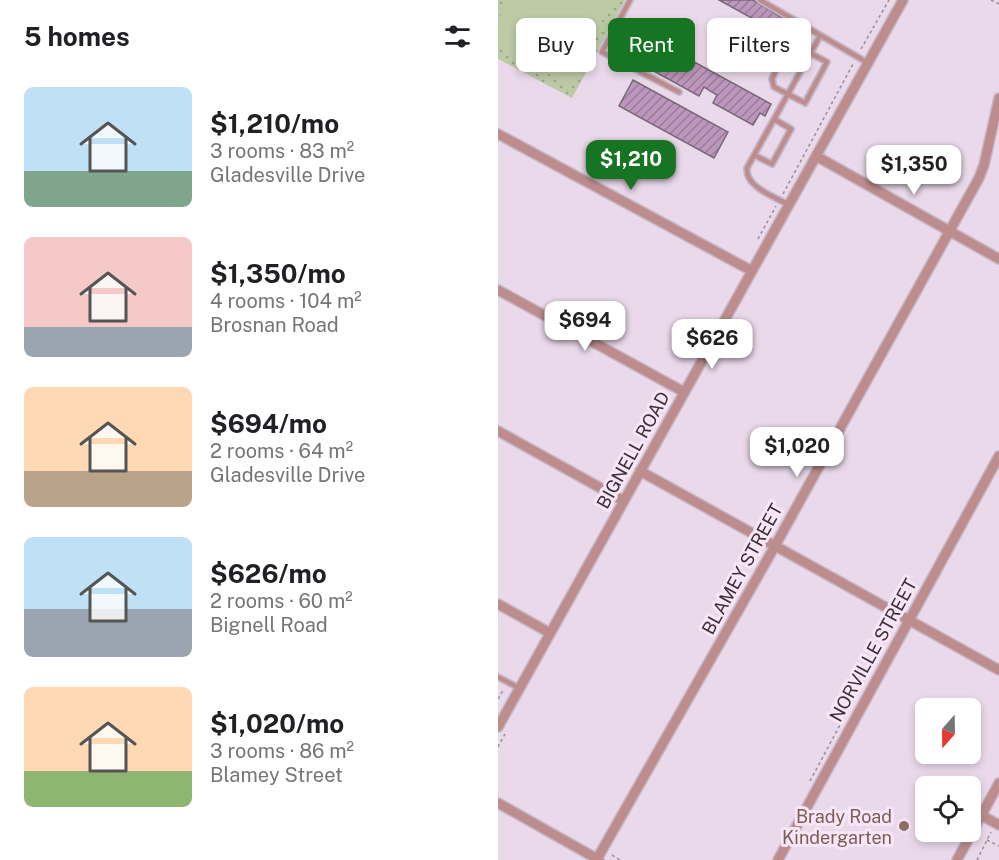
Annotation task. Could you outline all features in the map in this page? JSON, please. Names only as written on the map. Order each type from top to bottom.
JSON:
[{"type":"street","name":"BIGNELL ROAD","points":[[498,727],[515,686],[550,633],[903,0]]},
{"type":"street","name":"BLAMEY STREET","points":[[598,859],[982,172],[999,98]]},
{"type":"street","points":[[498,134],[752,271]]},
{"type":"street","points":[[816,156],[999,259]]},
{"type":"street","points":[[498,290],[684,392]]},
{"type":"street","points":[[498,431],[624,501]]},
{"type":"street","name":"NORVILLE STREET","points":[[778,860],[999,456]]},
{"type":"street","points":[[640,471],[999,670]]},
{"type":"street","points":[[498,604],[550,633]]},
{"type":"street","points":[[996,823],[981,815],[999,783]]},
{"type":"street","points":[[498,803],[598,859]]},
{"type":"street","points":[[957,860],[967,842]]},
{"type":"lane","points":[[630,0],[602,52],[679,92]]},
{"type":"lane","points":[[760,0],[868,63]]},
{"type":"lane","points":[[811,51],[820,36]]},
{"type":"lane","points":[[776,72],[772,79],[774,87],[805,103],[827,62],[811,54]]},
{"type":"lane","points":[[789,205],[754,185],[749,179],[747,168],[800,72]]},
{"type":"lane","points":[[754,154],[772,164],[791,129],[774,119]]},
{"type":"lane","points":[[498,676],[515,686]]},
{"type":"path","points":[[755,245],[889,0]]},
{"type":"path","points":[[991,0],[999,4]]},
{"type":"path","points":[[807,786],[894,623]]},
{"type":"path","points":[[498,699],[503,690],[515,686]]},
{"type":"path","points":[[976,860],[996,823]]},
{"type":"path","points":[[987,840],[999,846]]},
{"type":"green space","points":[[498,0],[625,0],[615,18],[608,18],[608,31],[596,54],[596,18],[516,18],[516,68],[498,59]]},
{"type":"green space","points":[[509,0],[613,0],[596,33],[596,18],[516,18],[516,57],[498,47],[498,20]]},
{"type":"green space","points":[[523,72],[586,72],[572,98]]},
{"type":"green space","points":[[545,72],[576,72],[569,85]]},
{"type":"building","points":[[719,0],[753,0],[783,18],[752,18]]},
{"type":"building","points":[[695,62],[707,69],[707,72],[713,72],[771,104],[765,116],[760,113],[753,125],[713,103],[717,95],[704,87],[699,96],[655,72],[695,72]]},
{"type":"building","points":[[633,80],[728,132],[714,158],[619,106]]},
{"type":"place","name":"Brady Road Kindergarten","points":[[904,826]]}]
